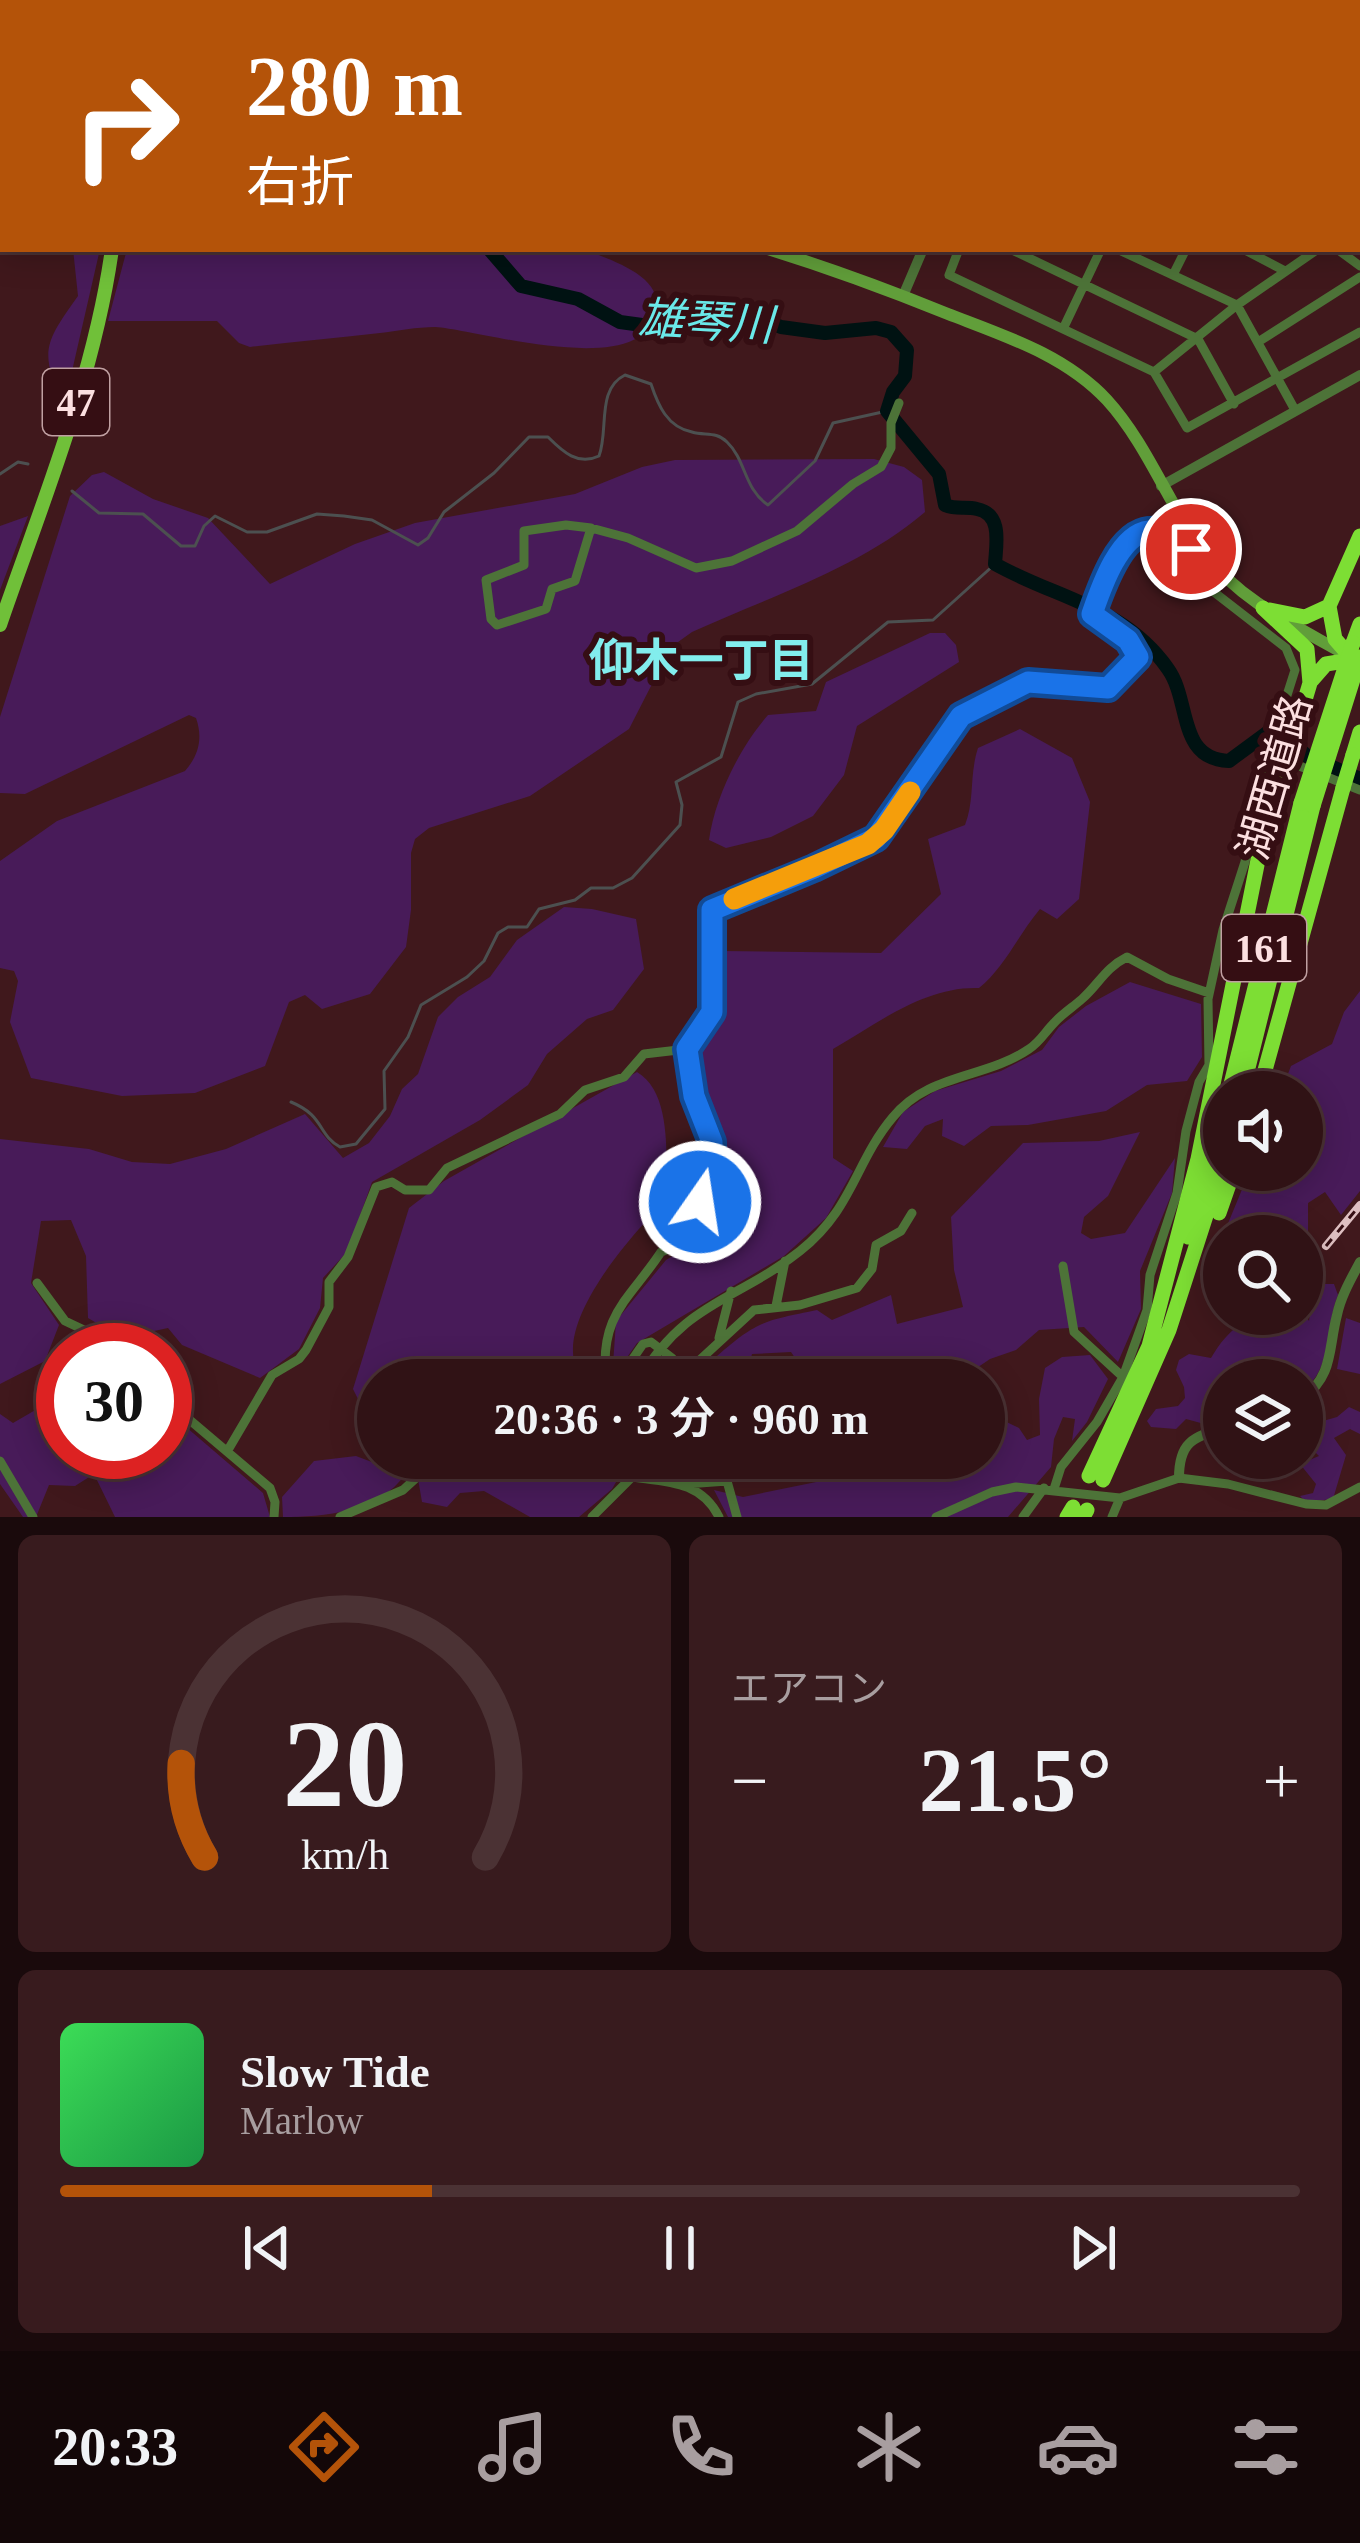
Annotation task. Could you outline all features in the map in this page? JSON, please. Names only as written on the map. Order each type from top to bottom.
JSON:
[{"type":"highway","points":[[1358,658],[1333,634],[1329,606],[1360,536]]},
{"type":"highway","points":[[1263,608],[1305,617],[1329,606]]},
{"type":"highway","points":[[1263,608],[1305,646],[1311,660],[1310,683]]},
{"type":"highway","name":"湖西道路","points":[[1235,1071],[1307,805],[1358,658],[1360,624]]},
{"type":"highway","points":[[1148,1350],[1198,1159],[1260,850],[1286,759],[1288,723],[1326,664],[1358,658]]},
{"type":"highway","points":[[1265,1071],[1352,789],[1353,755],[1360,732]]},
{"type":"highway","name":"湖西道路","points":[[1247,1071],[1307,805]]},
{"type":"highway","points":[[1203,1184],[1175,1278],[1096,1478],[1199,1264],[1226,1191]]},
{"type":"highway","points":[[1169,1330],[1214,1191]]},
{"type":"main road","name":"47","points":[[0,625],[67,429],[102,308],[111,252]]},
{"type":"main road","points":[[783,252],[1043,352],[1066,366],[1119,414],[1193,540],[1228,580],[1263,608],[1358,658]]},
{"type":"street","points":[[903,296],[922,252]]},
{"type":"street","points":[[958,252],[949,274],[1154,372],[1186,428],[1360,332]]},
{"type":"street","points":[[1016,252],[1198,339],[1234,404]]},
{"type":"street","points":[[1063,328],[1099,252]]},
{"type":"street","points":[[1123,252],[1237,305],[1295,410]]},
{"type":"street","points":[[1172,275],[1184,252]]},
{"type":"street","points":[[1248,252],[1285,272]]},
{"type":"street","points":[[1154,372],[1237,305],[1314,252]]},
{"type":"street","points":[[1258,342],[1360,277]]},
{"type":"street","points":[[1161,486],[1360,375]]},
{"type":"street","points":[[48,391],[55,397],[54,425],[67,429]]},
{"type":"street","points":[[591,528],[575,581],[552,590],[547,609],[496,625],[492,622],[486,580],[524,565],[524,531],[566,525],[591,528],[628,538],[695,568],[732,561],[797,531],[881,467],[891,448],[891,423],[898,403]]},
{"type":"street","points":[[605,1359],[614,1313],[635,1283],[652,1270],[661,1252],[686,1242],[689,1221],[700,1202],[700,1166],[712,1142],[694,1096],[687,1049],[712,1012],[712,910],[876,838],[956,721],[980,705],[1028,682],[1108,688],[1138,657],[1114,627],[1092,614],[1109,566],[1133,536],[1157,530],[1193,540],[1190,561],[1201,582],[1286,648],[1294,670],[1288,723],[1270,749],[1209,993],[1209,1065],[1199,1082],[1180,1154],[1177,1193],[1150,1275],[1147,1310],[1123,1377],[1097,1422],[1023,1517]]},
{"type":"street","points":[[1270,749],[1352,789]]},
{"type":"street","points":[[653,1359],[688,1320],[785,1261],[831,1221],[880,1136],[905,1104],[932,1085],[997,1066],[1035,1046],[1056,1020],[1086,996],[1108,966],[1127,957],[1168,979],[1209,993]]},
{"type":"street","points":[[228,1450],[272,1375],[306,1350],[328,1307],[329,1282],[351,1250],[376,1187],[392,1182],[404,1190],[429,1190],[448,1168],[560,1114],[584,1090],[623,1077],[644,1054],[687,1049]]},
{"type":"street","points":[[699,1359],[754,1310],[800,1305],[857,1288],[872,1269],[876,1245],[901,1231],[912,1214]]},
{"type":"street","points":[[776,1306],[785,1261]]},
{"type":"street","points":[[1323,1378],[1330,1365],[1339,1305],[1360,1262]]},
{"type":"street","points":[[1063,1266],[1074,1332],[1123,1377]]},
{"type":"street","points":[[37,1282],[69,1323]]},
{"type":"street","points":[[719,1338],[730,1291]]},
{"type":"street","points":[[633,1359],[643,1344],[651,1342],[672,1359]]},
{"type":"street","points":[[192,1421],[269,1488],[274,1517]]},
{"type":"street","points":[[1179,1478],[1179,1458],[1203,1434]]},
{"type":"street","points":[[0,1461],[33,1517]]},
{"type":"street","points":[[936,1517],[992,1492],[1049,1488],[1120,1498],[1179,1478],[1326,1505],[1360,1487]]},
{"type":"street","points":[[340,1517],[403,1490],[415,1479]]},
{"type":"street","points":[[592,1517],[630,1479]]},
{"type":"street","points":[[647,1479],[686,1484],[728,1481],[736,1517]]},
{"type":"street","points":[[686,1484],[710,1499],[719,1517]]},
{"type":"street","points":[[1112,1517],[1120,1498]]},
{"type":"shaded area","points":[[73,252],[99,252],[64,406],[51,372],[49,348],[78,296]]},
{"type":"shaded area","points":[[126,252],[591,252],[642,278],[651,286],[657,309],[646,331],[625,343],[594,348],[435,327],[250,347],[239,343],[217,321],[108,321]]},
{"type":"shaded area","points":[[874,459],[904,467],[922,480],[925,512],[844,565],[692,632],[671,647],[629,729],[530,796],[429,828],[415,839],[406,947],[370,994],[322,1009],[305,995],[289,1002],[265,1066],[195,1093],[122,1096],[31,1078],[10,1022],[18,981],[14,971],[0,968],[0,861],[57,821],[185,771],[199,739],[196,718],[189,715],[25,794],[0,793],[0,717],[70,496],[92,475],[104,472],[153,499],[208,518],[270,584],[355,544],[415,523],[575,494],[642,467],[675,460]]},
{"type":"shaded area","points":[[28,516],[0,590],[0,526]]},
{"type":"shaded area","points":[[930,633],[945,633],[956,645],[959,662],[857,726],[844,775],[813,816],[771,837],[726,848],[709,840],[730,773],[768,715],[816,711],[826,682]]},
{"type":"shaded area","points":[[1020,729],[1072,758],[1090,802],[1079,899],[1057,919],[1040,909],[979,988],[921,1000],[833,1049],[833,1158],[853,1171],[826,1218],[784,1256],[637,1343],[626,1359],[613,1359],[616,1321],[666,1260],[689,1246],[702,1216],[725,1194],[729,1165],[695,1099],[689,1053],[718,1006],[721,951],[881,953],[941,894],[928,839],[965,825],[978,748]]},
{"type":"shaded area","points":[[564,907],[636,919],[644,969],[613,1010],[587,1019],[547,1054],[528,1085],[480,1120],[372,1182],[347,1252],[323,1278],[320,1308],[299,1349],[260,1378],[192,1349],[192,1323],[96,1323],[88,1318],[86,1256],[71,1220],[41,1221],[31,1283],[58,1323],[36,1323],[36,1366],[0,1384],[0,1139],[170,1164],[226,1149],[305,1114],[343,1158],[369,1143],[390,1116],[402,1089],[418,1074],[438,1017],[458,997],[490,977],[517,940]]},
{"type":"shaded area","points":[[1130,982],[1201,1004],[1202,1057],[1187,1081],[1147,1085],[1106,1111],[1028,1125],[991,1126],[964,1146],[942,1136],[943,1119],[925,1126],[907,1149],[883,1147],[903,1112],[935,1091],[1001,1071],[1042,1050],[1059,1027],[1086,1006]]},
{"type":"shaded area","points":[[1360,991],[1360,1191],[1341,1215],[1325,1192],[1308,1203],[1308,1215],[1231,1215],[1241,1191],[1323,1191],[1323,1071],[1289,1071],[1332,1044],[1344,1012]]},
{"type":"shaded area","points":[[637,1072],[657,1096],[666,1149],[667,1200],[622,1249],[593,1291],[575,1333],[574,1359],[362,1359],[409,1208],[444,1181]]},
{"type":"shaded area","points":[[1140,1132],[1108,1196],[1084,1217],[1081,1233],[1091,1239],[1125,1233],[1175,1158],[1172,1193],[1140,1271],[1141,1309],[1118,1362],[1084,1327],[1039,1330],[1016,1350],[990,1359],[796,1359],[791,1352],[718,1359],[753,1329],[817,1310],[832,1320],[891,1295],[897,1324],[963,1307],[954,1270],[951,1217],[1023,1143],[1099,1141]]},
{"type":"shaded area","points":[[1334,1284],[1338,1295],[1323,1362],[1203,1359],[1203,1424],[1186,1419],[1176,1429],[1151,1427],[1147,1421],[1156,1409],[1178,1406],[1185,1398],[1176,1370],[1179,1360],[1189,1354],[1211,1358],[1227,1335],[1323,1335],[1323,1285]]},
{"type":"shaded area","points":[[1346,1318],[1360,1323],[1360,1374],[1337,1369]]},
{"type":"shaded area","points":[[1090,1355],[1108,1379],[1072,1441],[1075,1419],[1063,1417],[1054,1439],[1051,1467],[1008,1517],[728,1517],[714,1490],[743,1497],[831,1479],[1005,1479],[1005,1421],[1019,1428],[1027,1440],[1040,1435],[1039,1399],[1045,1368],[1062,1357]]},
{"type":"shaded area","points":[[1349,1407],[1360,1412],[1360,1434],[1350,1429],[1334,1438],[1346,1455],[1333,1499],[1306,1502],[1300,1496],[1313,1493],[1316,1484],[1312,1479],[1323,1479],[1323,1421]]},
{"type":"shaded area","points":[[36,1410],[36,1479],[86,1479],[75,1486],[49,1485],[36,1517],[23,1517],[0,1484],[0,1414],[13,1423]]},
{"type":"shaded area","points":[[192,1432],[263,1493],[270,1517],[115,1517],[96,1479],[192,1479]]},
{"type":"shaded area","points":[[356,1456],[357,1479],[401,1479],[381,1497],[350,1510],[283,1517],[282,1497],[314,1461]]},
{"type":"shaded area","points":[[418,1479],[618,1479],[579,1517],[530,1517],[484,1491],[460,1493],[447,1507],[422,1502]]},
{"type":"waterway","name":"雄琴川","points":[[492,252],[521,286],[578,299],[620,322],[708,327],[748,314],[781,327],[825,333],[876,328],[891,332],[907,350],[905,376],[887,411],[939,474],[945,505],[977,509],[991,517],[996,531],[995,564],[1131,631],[1168,669],[1193,739],[1212,758],[1229,761],[1267,733],[1285,736],[1307,756],[1360,779]]},
{"type":"waterway","points":[[72,491],[99,513],[143,514],[181,546],[195,546],[204,526],[215,516],[247,532],[267,532],[317,514],[372,520],[418,545],[444,512],[494,473],[529,437],[548,437],[578,458],[599,456],[610,390],[625,375],[651,384],[660,407],[676,425],[727,442],[754,491],[768,505],[815,461],[833,423],[887,411]]},
{"type":"waterway","points":[[0,474],[18,462],[28,464]]},
{"type":"waterway","points":[[291,1102],[310,1113],[340,1147],[356,1144],[385,1109],[384,1071],[408,1037],[421,1005],[467,977],[484,961],[498,933],[508,927],[527,927],[539,909],[632,878],[680,825],[682,805],[676,782],[721,757],[738,702],[812,684],[888,622],[933,620],[995,564]]},
{"type":"railway","points":[[1326,1246],[1360,1205]]},
{"type":"slow traffic","points":[[734,899],[868,844],[884,830],[910,792]]},
{"type":"district","name":"仰木一丁目","points":[[701,660]]},
{"type":"route","points":[[700,1202],[700,1166],[712,1142],[694,1096],[687,1049],[712,1012],[712,910],[876,838],[952,726],[999,694],[1028,682],[1108,688],[1138,657],[1128,640],[1092,614],[1109,566],[1142,531],[1186,537],[1192,541],[1191,549]]}]
